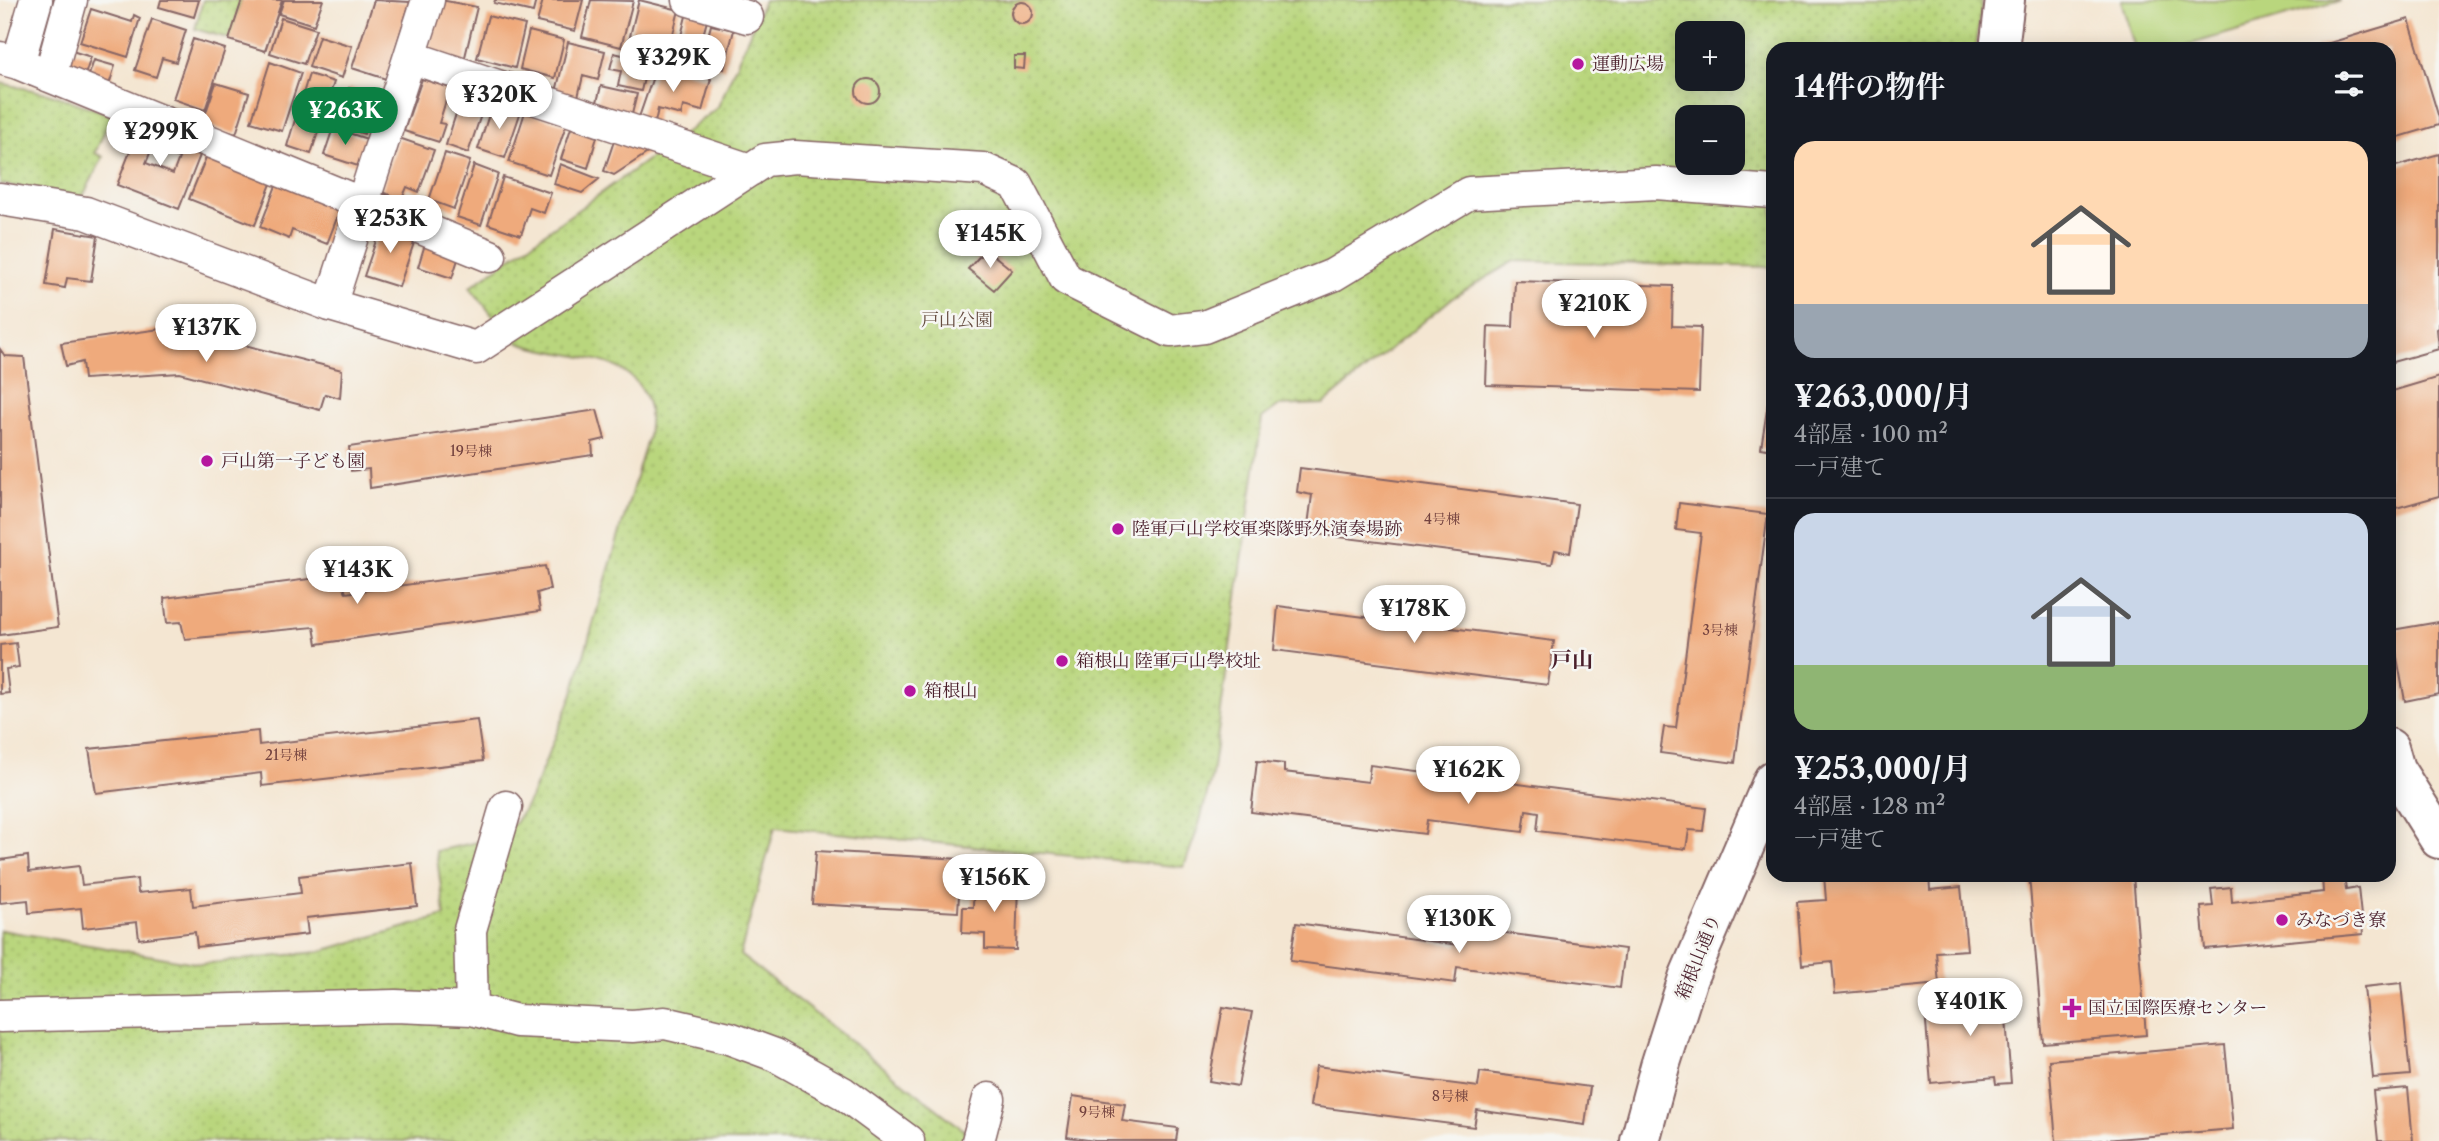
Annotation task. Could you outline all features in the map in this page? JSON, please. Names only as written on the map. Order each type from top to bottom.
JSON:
[{"type":"street","points":[[36,0],[9,61],[490,256]]},
{"type":"street","points":[[50,76],[71,0]]},
{"type":"street","points":[[330,304],[428,0]]},
{"type":"street","points":[[689,0],[747,17]]},
{"type":"street","points":[[2000,42],[2005,0]]},
{"type":"street","points":[[410,57],[750,170]]},
{"type":"street","points":[[0,199],[86,213],[330,304],[476,348],[765,160],[794,157],[983,169],[1016,184],[1066,279],[1170,331],[1204,327],[1333,275],[1469,193],[1656,183],[1766,191]]},
{"type":"street","points":[[2396,771],[2439,839]]},
{"type":"street","name":"箱根山通り","points":[[1640,1141],[1688,978],[1766,796]]},
{"type":"street","points":[[472,1009],[470,930],[506,807]]},
{"type":"street","points":[[0,1016],[395,1006],[472,1009],[517,1021],[633,1026],[665,1023],[729,1038],[775,1055],[843,1093],[908,1141]]},
{"type":"street","points":[[978,1141],[989,1099]]},
{"type":"green space","points":[[203,0],[241,0],[231,39],[195,29]]},
{"type":"green space","name":"戸山公園","points":[[764,0],[1982,0],[1977,42],[1766,42],[1766,267],[1514,261],[1451,299],[1324,404],[1278,406],[1262,418],[1212,775],[1199,825],[1184,867],[775,827],[740,955],[978,1141],[0,1141],[0,930],[201,964],[318,952],[445,916],[436,851],[487,840],[515,823],[530,799],[572,696],[648,436],[649,409],[642,390],[630,376],[614,366],[536,348],[514,340],[470,287],[718,107]]},
{"type":"green space","points":[[2121,0],[2339,0],[2198,42],[2133,42]]},
{"type":"green space","points":[[0,83],[51,94],[112,115],[95,153],[103,157],[82,198],[0,184]]},
{"type":"building","points":[[161,0],[199,0],[194,17],[159,7]]},
{"type":"building","points":[[242,0],[282,0],[265,51],[229,40]]},
{"type":"building","points":[[284,0],[323,0],[314,25],[279,14]]},
{"type":"building","points":[[374,0],[410,2],[386,79],[352,68]]},
{"type":"building","points":[[441,0],[477,7],[463,65],[427,56]]},
{"type":"building","points":[[495,0],[536,0],[533,12],[494,3]]},
{"type":"building","points":[[543,0],[583,0],[575,31],[537,22]]},
{"type":"building","points":[[591,0],[633,1],[621,47],[582,37]]},
{"type":"building","points":[[639,0],[679,10],[668,54],[628,44]]},
{"type":"building","points":[[1022,2],[1030,5],[1033,13],[1030,21],[1022,24],[1014,21],[1011,13],[1014,5]]},
{"type":"building","points":[[91,9],[132,22],[134,15],[140,18],[128,57],[80,42]]},
{"type":"building","points":[[687,12],[708,17],[696,61],[676,56]]},
{"type":"building","points":[[488,16],[525,25],[515,68],[477,58]]},
{"type":"building","points":[[281,18],[316,29],[304,64],[270,53]]},
{"type":"building","points":[[152,19],[186,30],[176,62],[162,58],[156,77],[135,70]]},
{"type":"building","points":[[2409,19],[2439,125],[2396,138],[2396,42],[2333,42]]},
{"type":"building","points":[[711,25],[734,30],[724,69],[701,63]]},
{"type":"building","points":[[529,31],[564,40],[555,78],[520,69]]},
{"type":"building","points":[[319,36],[352,46],[342,78],[309,67]]},
{"type":"building","points":[[193,39],[225,49],[205,110],[173,99]]},
{"type":"building","points":[[568,42],[605,51],[598,80],[583,76],[578,97],[556,92]]},
{"type":"building","points":[[72,51],[91,57],[84,78],[65,72]]},
{"type":"building","points":[[614,53],[648,61],[641,91],[618,86],[621,71],[610,69]]},
{"type":"building","points":[[1014,56],[1025,56],[1024,69],[1014,68]]},
{"type":"building","points":[[94,60],[115,66],[108,88],[87,81]]},
{"type":"building","points":[[270,62],[301,73],[282,131],[251,122]]},
{"type":"building","points":[[657,65],[711,79],[702,111],[683,106],[681,115],[658,109],[653,131],[637,123]]},
{"type":"building","points":[[309,74],[334,82],[311,154],[287,146]]},
{"type":"building","points":[[422,79],[450,88],[439,123],[445,124],[439,142],[404,131]]},
{"type":"building","points":[[868,79],[879,86],[880,91],[873,102],[868,103],[857,96],[856,91],[863,80]]},
{"type":"building","points":[[216,83],[249,93],[236,134],[202,124]]},
{"type":"building","points":[[601,86],[637,94],[631,118],[595,110]]},
{"type":"building","points":[[349,88],[376,96],[364,134],[337,125]]},
{"type":"building","points":[[463,92],[486,100],[468,153],[446,145]]},
{"type":"building","points":[[492,105],[520,114],[505,158],[478,149]]},
{"type":"building","points":[[525,112],[566,125],[549,175],[509,162]]},
{"type":"building","points":[[140,126],[202,150],[179,209],[117,185]],"holes":[[[152,148],[179,158],[173,174],[146,163]]]},
{"type":"building","points":[[333,128],[367,139],[358,166],[324,155]]},
{"type":"building","points":[[571,128],[597,137],[588,168],[561,159]]},
{"type":"building","points":[[399,138],[434,150],[419,192],[407,187],[402,199],[381,192]]},
{"type":"building","points":[[615,138],[649,152],[614,175],[604,171]]},
{"type":"building","points":[[445,153],[470,161],[454,209],[429,200]]},
{"type":"building","points":[[2439,154],[2439,349],[2396,361],[2396,166]]},
{"type":"building","points":[[207,155],[272,181],[255,225],[189,199]]},
{"type":"building","points":[[560,164],[599,179],[582,193],[554,184]]},
{"type":"building","points":[[474,165],[498,174],[481,225],[457,217]]},
{"type":"building","points":[[503,177],[551,193],[544,213],[530,208],[521,235],[488,224]]},
{"type":"building","points":[[279,178],[343,202],[327,244],[292,230],[289,239],[260,227]]},
{"type":"building","points":[[382,223],[417,234],[399,287],[364,276]]},
{"type":"building","points":[[55,229],[98,236],[91,281],[67,278],[65,288],[46,285]]},
{"type":"building","points":[[426,241],[460,253],[452,278],[418,267]]},
{"type":"building","points":[[986,249],[1012,270],[994,290],[968,269]]},
{"type":"building","points":[[1515,281],[1673,286],[1672,326],[1701,327],[1699,392],[1486,385],[1488,326],[1513,327]]},
{"type":"building","points":[[174,327],[342,370],[340,398],[325,394],[320,410],[180,373],[84,379],[82,362],[66,366],[61,343]]},
{"type":"building","points":[[0,349],[5,356],[24,357],[58,627],[0,635]]},
{"type":"building","points":[[2439,377],[2439,496],[2396,508],[2396,390]]},
{"type":"building","points":[[597,410],[605,439],[592,442],[593,455],[370,488],[369,469],[351,471],[349,447]]},
{"type":"building","points":[[1766,416],[1766,449],[1761,448]]},
{"type":"building","points":[[1300,468],[1577,504],[1570,553],[1555,550],[1552,564],[1307,533],[1312,495],[1297,492]]},
{"type":"building","points":[[1679,503],[1766,514],[1735,763],[1660,753],[1664,727],[1676,728],[1701,533],[1676,530]]},
{"type":"building","points":[[545,566],[550,589],[537,593],[540,611],[317,644],[314,627],[185,639],[181,622],[167,623],[164,598],[340,575],[346,593]]},
{"type":"building","points":[[1278,606],[1554,641],[1548,685],[1274,650]]},
{"type":"building","points":[[2439,622],[2439,694],[2405,701],[2396,652],[2396,629]]},
{"type":"building","points":[[16,643],[19,667],[6,669],[9,693],[0,694],[0,645]]},
{"type":"building","points":[[477,720],[483,761],[262,786],[261,773],[96,793],[89,749],[258,731],[259,745]]},
{"type":"building","points":[[1257,761],[1284,764],[1284,772],[1368,782],[1370,765],[1706,808],[1703,831],[1689,830],[1686,849],[1537,831],[1539,812],[1526,810],[1523,832],[1427,820],[1425,834],[1251,812]]},
{"type":"building","points":[[816,851],[961,859],[958,912],[812,904]]},
{"type":"building","points":[[28,856],[29,872],[79,866],[82,885],[137,879],[138,893],[191,888],[193,906],[301,893],[299,876],[412,863],[417,906],[306,918],[308,934],[197,947],[195,932],[139,939],[137,922],[83,928],[81,908],[29,913],[28,900],[0,903],[0,860]]},
{"type":"building","points":[[974,881],[1018,882],[1016,950],[985,949],[985,934],[962,933],[963,907],[973,907]]},
{"type":"building","points":[[1825,882],[1929,882],[1930,890],[1961,887],[1967,950],[1936,952],[1939,984],[1835,994],[1832,962],[1802,965],[1797,902],[1826,900]]},
{"type":"building","points":[[2030,882],[2134,882],[2146,1035],[2043,1043]]},
{"type":"building","name":"みなづき寮","points":[[2322,882],[2345,882],[2346,890],[2358,888],[2363,934],[2205,949],[2201,907],[2213,906],[2211,889],[2231,887],[2232,902],[2323,892]]},
{"type":"building","points":[[1296,923],[1458,945],[1461,927],[1625,949],[1620,988],[1457,967],[1455,983],[1290,961]]},
{"type":"building","points":[[2003,980],[2011,1083],[1996,1084],[1995,1077],[1931,1083],[1925,1011],[1956,1008],[1955,992],[1989,989],[1988,981]]},
{"type":"building","points":[[2401,983],[2410,1075],[2373,1078],[2364,987]]},
{"type":"building","points":[[1223,1007],[1252,1012],[1238,1086],[1209,1081]]},
{"type":"building","points":[[2225,1045],[2233,1129],[2093,1141],[2056,1141],[2049,1060]]},
{"type":"building","points":[[1316,1066],[1478,1087],[1480,1072],[1590,1087],[1585,1125],[1477,1110],[1474,1127],[1310,1106]]},
{"type":"building","points":[[2408,1088],[2413,1141],[2378,1141],[2373,1091]]},
{"type":"building","points":[[1073,1096],[1125,1104],[1122,1121],[1178,1128],[1176,1141],[1095,1141],[1067,1137]]},
{"type":"place","name":"運動広場","points":[[1578,64]]},
{"type":"place","name":"戸山第一子ども園","points":[[207,461]]},
{"type":"place","name":"陸軍戸山学校軍楽隊野外演奏場跡","points":[[1118,529]]},
{"type":"place","name":"箱根山 陸軍戸山學校址","points":[[1062,661]]},
{"type":"place","name":"箱根山","points":[[910,691]]},
{"type":"place","name":"みなづき寮","points":[[2282,920]]},
{"type":"place","name":"国立国際医療センター","points":[[2072,1008]]},
{"type":"district","name":"戸山","points":[[1572,659]]}]
